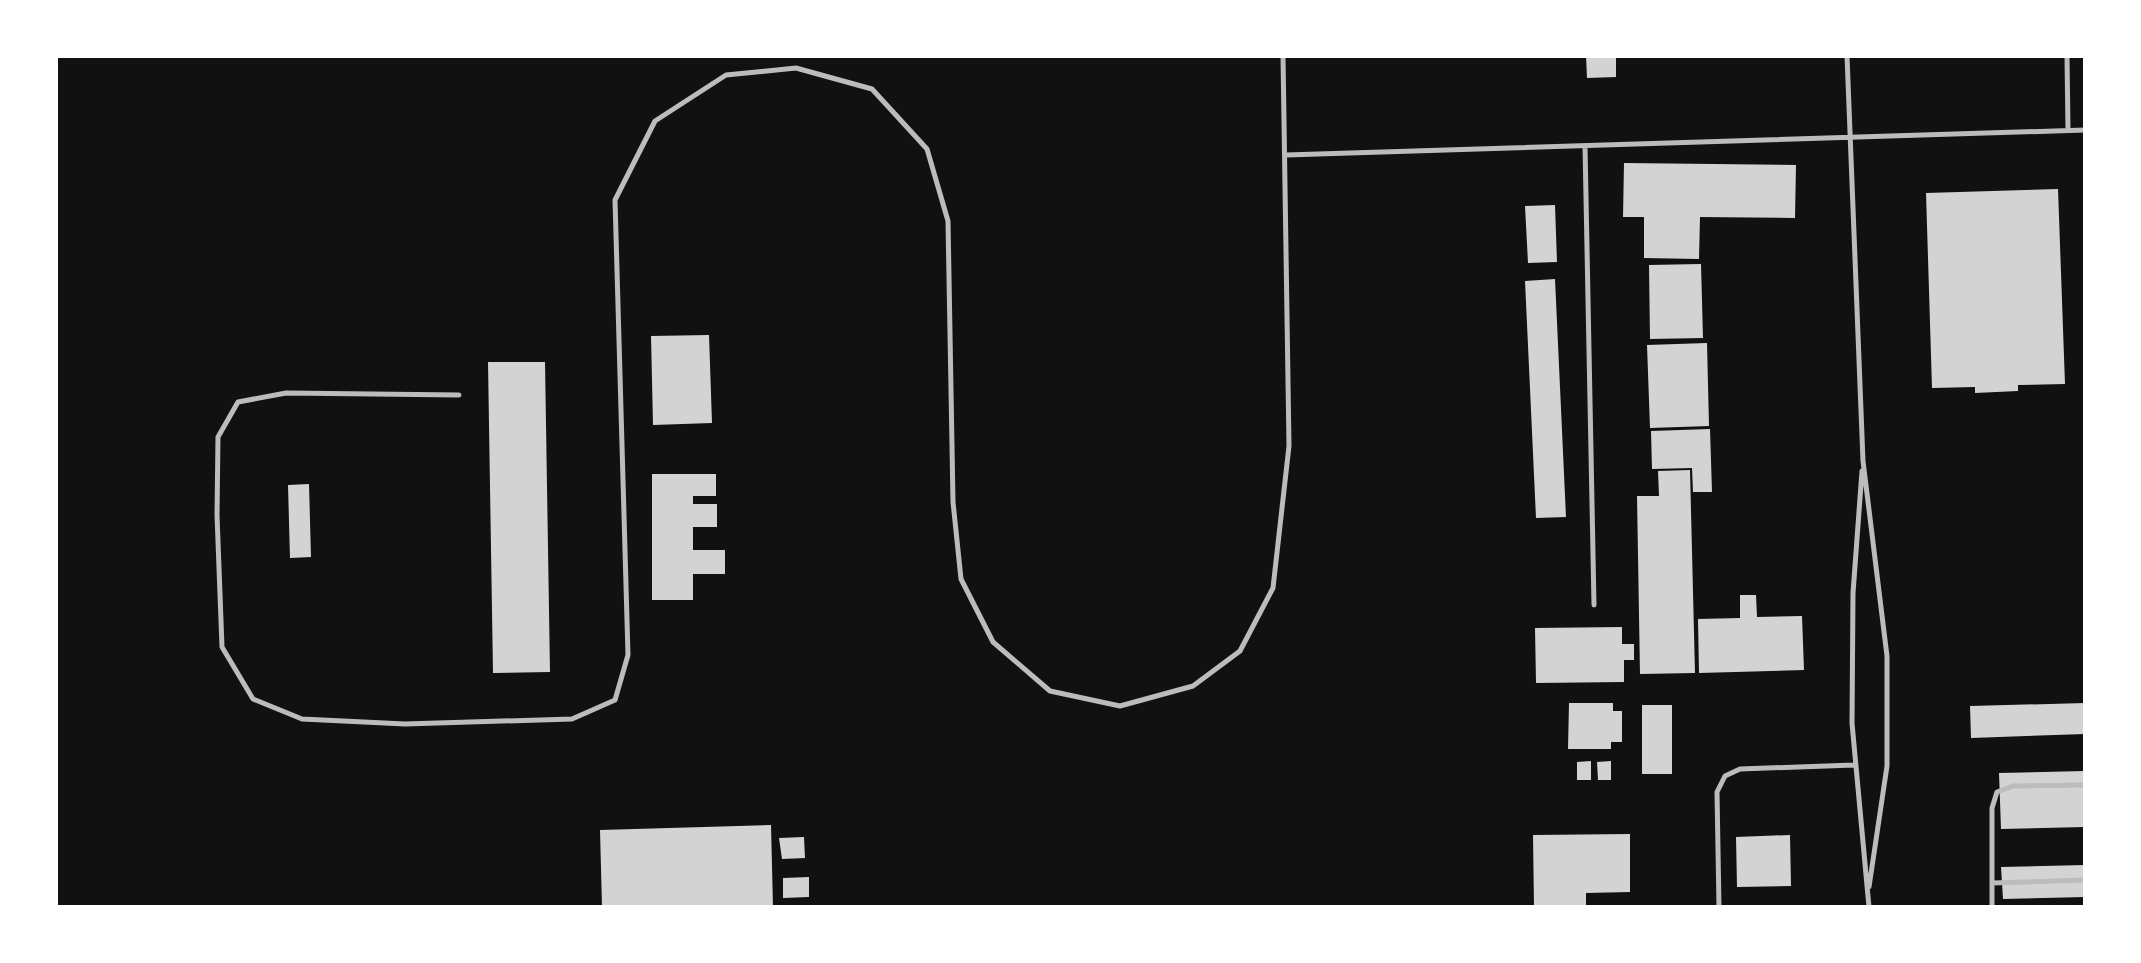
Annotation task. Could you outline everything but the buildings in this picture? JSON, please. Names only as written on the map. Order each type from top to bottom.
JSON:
[{"type":"lane","points":[[459,395],[286,393],[238,402],[218,437],[217,514],[222,647],[253,699],[302,719],[405,724],[572,719],[615,699],[628,655],[615,200],[655,121],[726,75],[796,68],[872,89],[927,149],[948,221],[953,502],[961,579],[993,642],[1050,691],[1062,694],[1121,706],[1193,686],[1240,651],[1273,588],[1289,446],[1283,56]]},
{"type":"lane","points":[[1847,56],[1863,461],[1887,656],[1885,789],[1868,887]]},
{"type":"lane","points":[[2067,56],[2067,130]]},
{"type":"lane","points":[[1286,155],[2085,130]]},
{"type":"lane","points":[[1585,146],[1594,605]]},
{"type":"lane","points":[[1863,461],[1855,523],[1854,765],[1869,907]]},
{"type":"lane","points":[[1719,907],[1717,792],[1725,776],[1740,769],[1854,765]]},
{"type":"lane","points":[[1992,907],[1992,808],[1997,792],[2013,786],[2085,785]]},
{"type":"lane","points":[[1992,883],[2085,880]]}]
